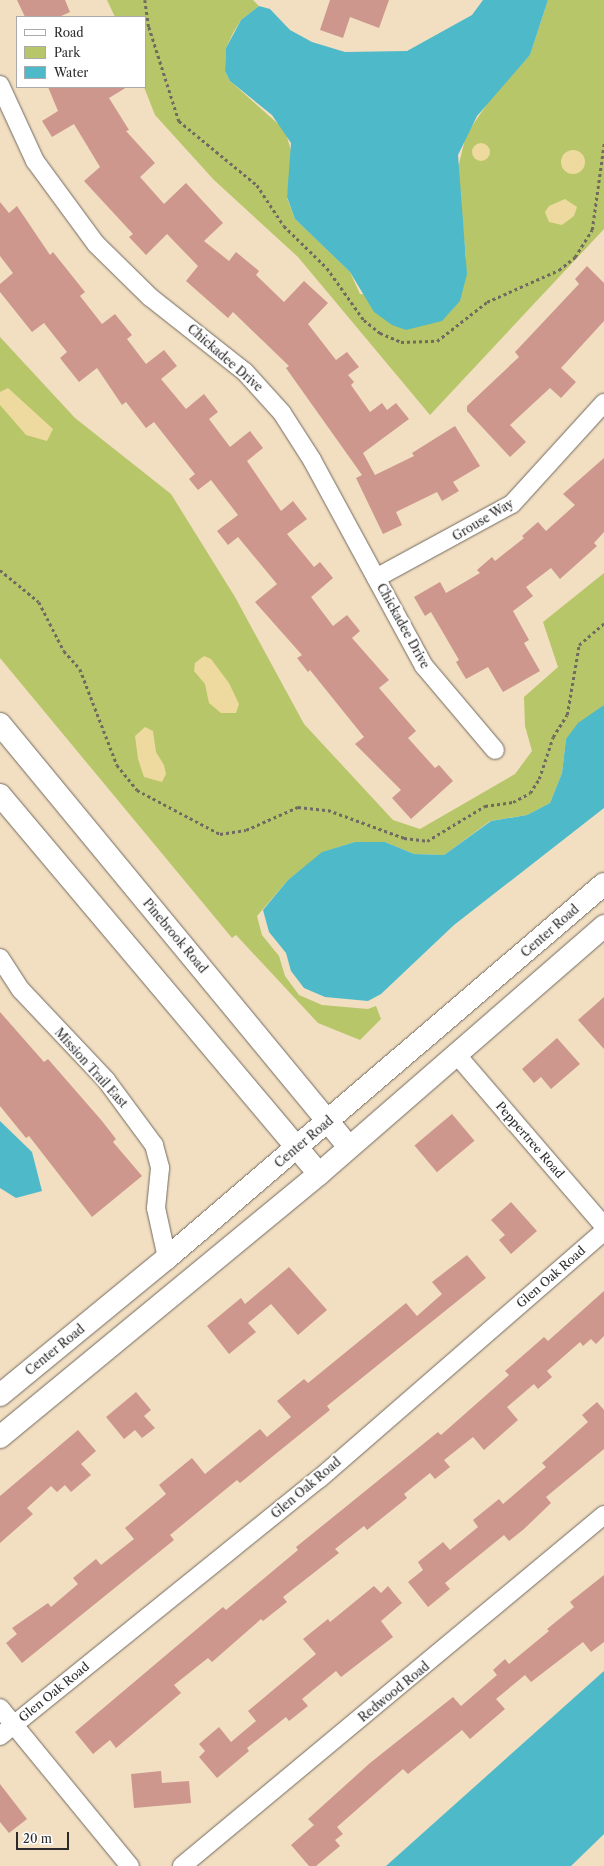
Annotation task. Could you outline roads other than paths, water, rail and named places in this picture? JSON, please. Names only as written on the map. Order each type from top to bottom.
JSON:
[{"type":"street","name":"Chickadee Drive","points":[[0,85],[35,161],[96,244],[150,297],[245,372],[282,412],[312,460],[424,666],[495,750]]},
{"type":"street","name":"Grouse Way","points":[[376,578],[512,504],[604,403]]},
{"type":"street","name":"Pinebrook Road","points":[[0,724],[350,1147]]},
{"type":"street","points":[[0,795],[318,1174]]},
{"type":"street","name":"Center Road","points":[[0,1395],[167,1258],[604,884]]},
{"type":"street","points":[[0,1437],[350,1147],[604,926]]},
{"type":"street","name":"Mission Trail East","points":[[0,958],[28,999],[106,1080],[147,1133],[160,1168],[156,1208],[167,1258]]},
{"type":"street","name":"Peppertree Road","points":[[456,1054],[604,1226]]},
{"type":"street","name":"Glen Oak Road","points":[[0,1736],[319,1479],[604,1231]]},
{"type":"street","name":"Redwood Road","points":[[182,1866],[604,1515]]},
{"type":"street","points":[[0,1708],[130,1866]]},
{"type":"water","points":[[483,0],[548,0],[530,55],[477,116],[458,155],[467,274],[460,301],[442,321],[406,330],[392,325],[374,312],[350,272],[295,219],[287,197],[291,143],[272,115],[230,81],[225,71],[226,48],[241,20],[259,6],[270,9],[290,30],[312,42],[345,52],[407,51],[472,15]]},
{"type":"water","points":[[604,705],[604,808],[454,925],[381,994],[368,1001],[325,997],[304,988],[291,971],[286,953],[269,932],[263,910],[288,880],[322,852],[355,842],[385,842],[414,854],[444,855],[491,821],[527,815],[550,803],[562,773],[566,739],[578,723]]},
{"type":"water","points":[[0,1121],[32,1152],[42,1191],[16,1198],[0,1188]]},
{"type":"water","points":[[604,1671],[604,1834],[571,1866],[386,1866]]}]
